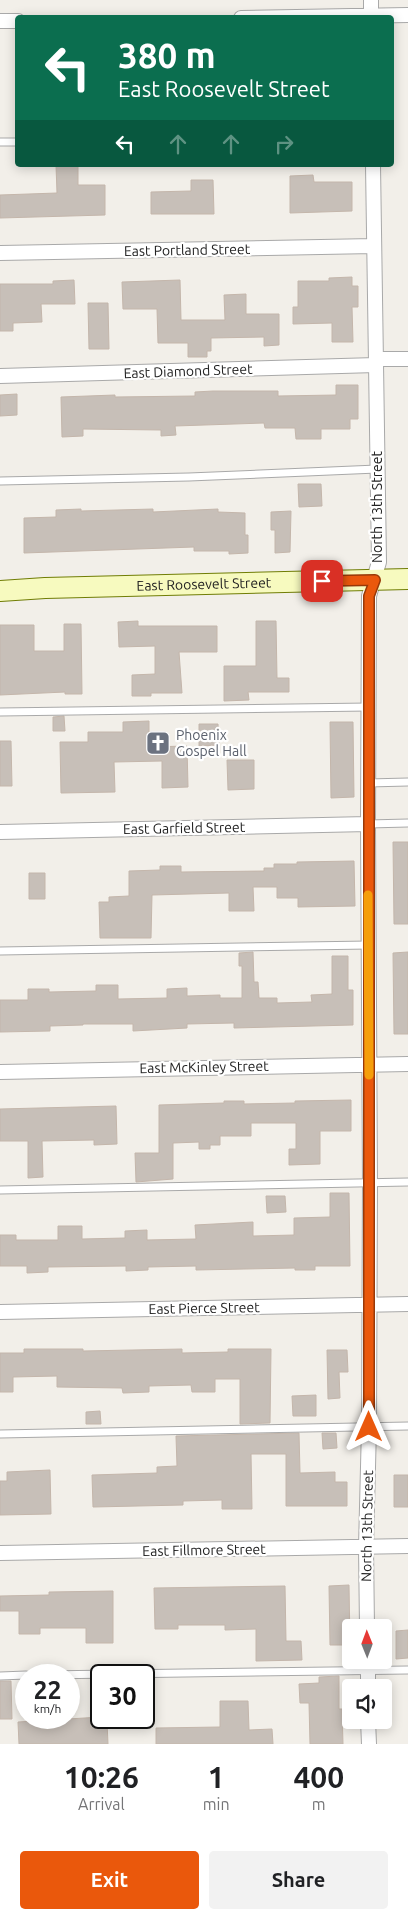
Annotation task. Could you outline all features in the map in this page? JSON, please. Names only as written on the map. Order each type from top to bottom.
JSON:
[{"type":"street","points":[[371,0],[371,15]]},
{"type":"street","points":[[394,15],[408,15]]},
{"type":"street","points":[[0,21],[15,21]]},
{"type":"street","name":"North 13th Street","points":[[367,1619],[366,1547],[370,1305],[369,596],[379,562],[373,167]]},
{"type":"street","name":"East Portland Street","points":[[0,253],[374,246]]},
{"type":"street","name":"East Diamond Street","points":[[0,376],[376,362],[408,359]]},
{"type":"street","name":"East Roosevelt Street","points":[[0,591],[45,588],[408,579]]},
{"type":"street","name":"East Garfield Street","points":[[0,832],[368,824]]},
{"type":"street","name":"East McKinley Street","points":[[0,1072],[408,1064]]},
{"type":"street","name":"East Pierce Street","points":[[0,1312],[408,1304]]},
{"type":"street","name":"East Fillmore Street","points":[[0,1553],[408,1546]]},
{"type":"street","points":[[368,1729],[369,1744]]},
{"type":"lane","points":[[0,142],[15,142]]},
{"type":"lane","points":[[0,481],[189,477],[377,469]]},
{"type":"lane","points":[[0,712],[369,707]]},
{"type":"lane","points":[[368,783],[408,782]]},
{"type":"lane","points":[[368,824],[408,823]]},
{"type":"lane","points":[[0,951],[369,945]]},
{"type":"lane","points":[[0,1190],[408,1182]]},
{"type":"lane","points":[[0,1434],[408,1426]]},
{"type":"lane","points":[[80,1674],[342,1666]]},
{"type":"lane","points":[[392,1668],[408,1670]]},
{"type":"lane","points":[[0,1676],[15,1675]]},
{"type":"building","points":[[56,167],[78,167],[78,185],[105,185],[105,215],[0,218],[0,195],[57,193]]},
{"type":"building","points":[[313,175],[314,182],[352,182],[352,211],[290,213],[290,176]]},
{"type":"building","points":[[191,180],[213,180],[214,214],[151,214],[151,192],[191,191]]},
{"type":"building","points":[[352,277],[352,286],[358,286],[358,307],[352,307],[353,342],[332,342],[332,323],[293,324],[293,307],[298,307],[298,281],[329,281],[329,278]]},
{"type":"building","points":[[74,280],[75,304],[41,304],[42,322],[13,323],[13,331],[0,331],[0,284],[53,284],[53,281]]},
{"type":"building","points":[[180,280],[181,320],[225,320],[224,295],[246,294],[246,314],[279,314],[279,345],[264,346],[264,337],[211,338],[211,351],[207,351],[207,357],[188,357],[188,343],[158,343],[157,309],[123,309],[122,282]]},
{"type":"building","points":[[88,303],[108,303],[109,349],[89,349]]},
{"type":"building","points":[[336,385],[358,385],[358,419],[350,419],[350,429],[321,429],[321,439],[296,439],[295,428],[265,428],[264,423],[175,426],[176,435],[161,436],[161,430],[83,429],[83,436],[62,437],[61,397],[115,395],[115,397],[195,396],[195,392],[213,391],[278,391],[278,396],[336,395]]},
{"type":"building","points":[[17,394],[17,415],[0,416],[0,395]]},
{"type":"building","points":[[298,484],[321,484],[322,506],[299,507]]},
{"type":"building","points":[[81,509],[81,511],[153,509],[153,512],[218,509],[218,512],[245,513],[245,535],[248,535],[248,553],[229,554],[229,551],[194,551],[194,547],[24,553],[24,518],[56,517],[56,510]]},
{"type":"building","points":[[291,511],[290,552],[275,553],[275,530],[271,530],[271,512]]},
{"type":"building","points":[[138,621],[138,626],[217,626],[217,652],[179,652],[182,693],[151,693],[151,696],[132,696],[132,675],[155,674],[155,646],[119,647],[118,622]]},
{"type":"building","points":[[256,621],[276,621],[277,678],[289,678],[289,692],[248,692],[249,700],[224,701],[224,666],[256,666]]},
{"type":"building","points":[[64,624],[81,624],[82,694],[65,694],[65,692],[0,695],[0,625],[34,625],[34,651],[64,651]]},
{"type":"building","points":[[64,716],[65,731],[53,731],[53,717]]},
{"type":"building","points":[[149,721],[149,747],[187,746],[188,787],[162,788],[162,761],[114,762],[115,792],[61,793],[60,742],[88,742],[88,732],[123,732],[123,722]]},
{"type":"building","points":[[330,722],[353,722],[354,797],[331,798]]},
{"type":"building","points":[[199,724],[218,724],[219,745],[199,746]]},
{"type":"building","points":[[0,741],[11,741],[12,786],[0,786]]},
{"type":"building","points":[[227,760],[254,760],[254,789],[228,790]]},
{"type":"building","points":[[393,842],[408,842],[408,924],[394,924]]},
{"type":"building","points":[[354,861],[355,906],[298,907],[298,898],[277,898],[277,887],[253,887],[254,911],[229,911],[229,893],[152,895],[151,938],[100,938],[99,902],[109,902],[109,897],[129,896],[129,871],[160,870],[160,866],[181,866],[181,872],[264,871],[264,868],[274,868],[274,864]]},
{"type":"building","points":[[29,873],[45,873],[45,899],[29,899]]},
{"type":"building","points":[[253,952],[254,982],[258,982],[259,998],[277,998],[277,1003],[312,1002],[311,995],[332,994],[332,956],[348,956],[348,990],[353,990],[353,1025],[234,1028],[234,1023],[187,1024],[187,1028],[133,1031],[133,1024],[83,1024],[50,1026],[50,1031],[0,1032],[0,1000],[28,1000],[28,989],[49,989],[49,992],[96,991],[96,985],[118,985],[118,999],[167,998],[167,989],[187,988],[187,996],[220,995],[220,998],[242,998],[242,966],[239,966],[239,953]]},
{"type":"building","points":[[408,952],[408,1034],[394,1034],[393,953]]},
{"type":"building","points":[[351,1100],[351,1131],[320,1131],[320,1164],[289,1165],[289,1149],[296,1149],[296,1123],[251,1123],[251,1136],[220,1136],[220,1145],[210,1145],[210,1149],[199,1149],[199,1142],[173,1143],[173,1179],[136,1182],[135,1153],[159,1153],[159,1105],[224,1103],[224,1101],[244,1101],[244,1104]]},
{"type":"building","points":[[116,1106],[117,1144],[94,1145],[94,1140],[42,1141],[43,1177],[28,1178],[28,1141],[0,1141],[0,1109]]},
{"type":"building","points":[[330,1193],[349,1193],[350,1266],[315,1266],[315,1270],[295,1270],[295,1268],[196,1270],[196,1266],[148,1267],[148,1270],[126,1271],[126,1266],[48,1267],[48,1272],[27,1273],[27,1266],[0,1266],[0,1235],[16,1235],[16,1240],[58,1240],[58,1226],[82,1226],[82,1239],[125,1238],[125,1231],[147,1230],[147,1240],[196,1239],[195,1225],[253,1222],[253,1236],[294,1235],[294,1218],[330,1217]]},
{"type":"building","points":[[266,1196],[285,1196],[286,1212],[267,1213]]},
{"type":"building","points":[[24,1349],[83,1349],[83,1351],[182,1349],[182,1353],[228,1352],[228,1349],[271,1349],[270,1423],[240,1424],[240,1379],[215,1379],[215,1392],[192,1392],[191,1385],[149,1386],[149,1392],[123,1393],[122,1388],[57,1387],[57,1376],[13,1377],[13,1392],[0,1392],[0,1353],[24,1353]]},
{"type":"building","points":[[327,1350],[347,1350],[348,1372],[339,1372],[340,1398],[328,1399]]},
{"type":"building","points":[[316,1395],[316,1416],[293,1416],[292,1396]]},
{"type":"building","points":[[100,1411],[101,1424],[86,1424],[86,1412]]},
{"type":"building","points":[[299,1433],[300,1473],[335,1472],[335,1482],[347,1482],[347,1506],[286,1506],[286,1454],[251,1454],[252,1509],[222,1509],[222,1500],[183,1501],[183,1505],[93,1507],[92,1475],[157,1473],[157,1467],[177,1466],[176,1436]]},
{"type":"building","points":[[322,1433],[336,1433],[337,1448],[323,1449]]},
{"type":"building","points":[[50,1470],[51,1514],[0,1515],[0,1481],[7,1481],[7,1472]]},
{"type":"building","points":[[394,1475],[408,1475],[408,1507],[394,1507]]},
{"type":"building","points":[[349,1585],[350,1619],[342,1619],[342,1645],[330,1645],[329,1586]]},
{"type":"building","points":[[285,1586],[286,1641],[301,1641],[302,1660],[256,1661],[256,1629],[225,1630],[225,1625],[178,1625],[178,1629],[155,1629],[154,1588]]},
{"type":"building","points":[[113,1591],[113,1643],[86,1643],[86,1628],[40,1628],[40,1634],[19,1634],[19,1611],[0,1611],[0,1596],[49,1595],[49,1592]]},
{"type":"building","points":[[408,1630],[408,1658],[396,1659],[396,1631]]},
{"type":"building","points":[[339,1676],[339,1709],[342,1709],[343,1744],[310,1744],[309,1703],[300,1703],[299,1684],[319,1683],[319,1677]]},
{"type":"building","points":[[0,1681],[11,1681],[12,1719],[0,1719]]},
{"type":"building","points":[[220,1701],[248,1701],[249,1730],[272,1729],[273,1744],[156,1744],[156,1728],[220,1727]]},
{"type":"building","points":[[80,1718],[90,1718],[90,1729],[107,1729],[108,1744],[19,1744],[18,1729],[80,1729]]},
{"type":"slow traffic","points":[[368,895],[369,1075]]},
{"type":"place","name":"Phoenix Gospel Hall","points":[[158,743]]},
{"type":"route","points":[[322,581],[375,580],[369,596],[369,1427]]}]
